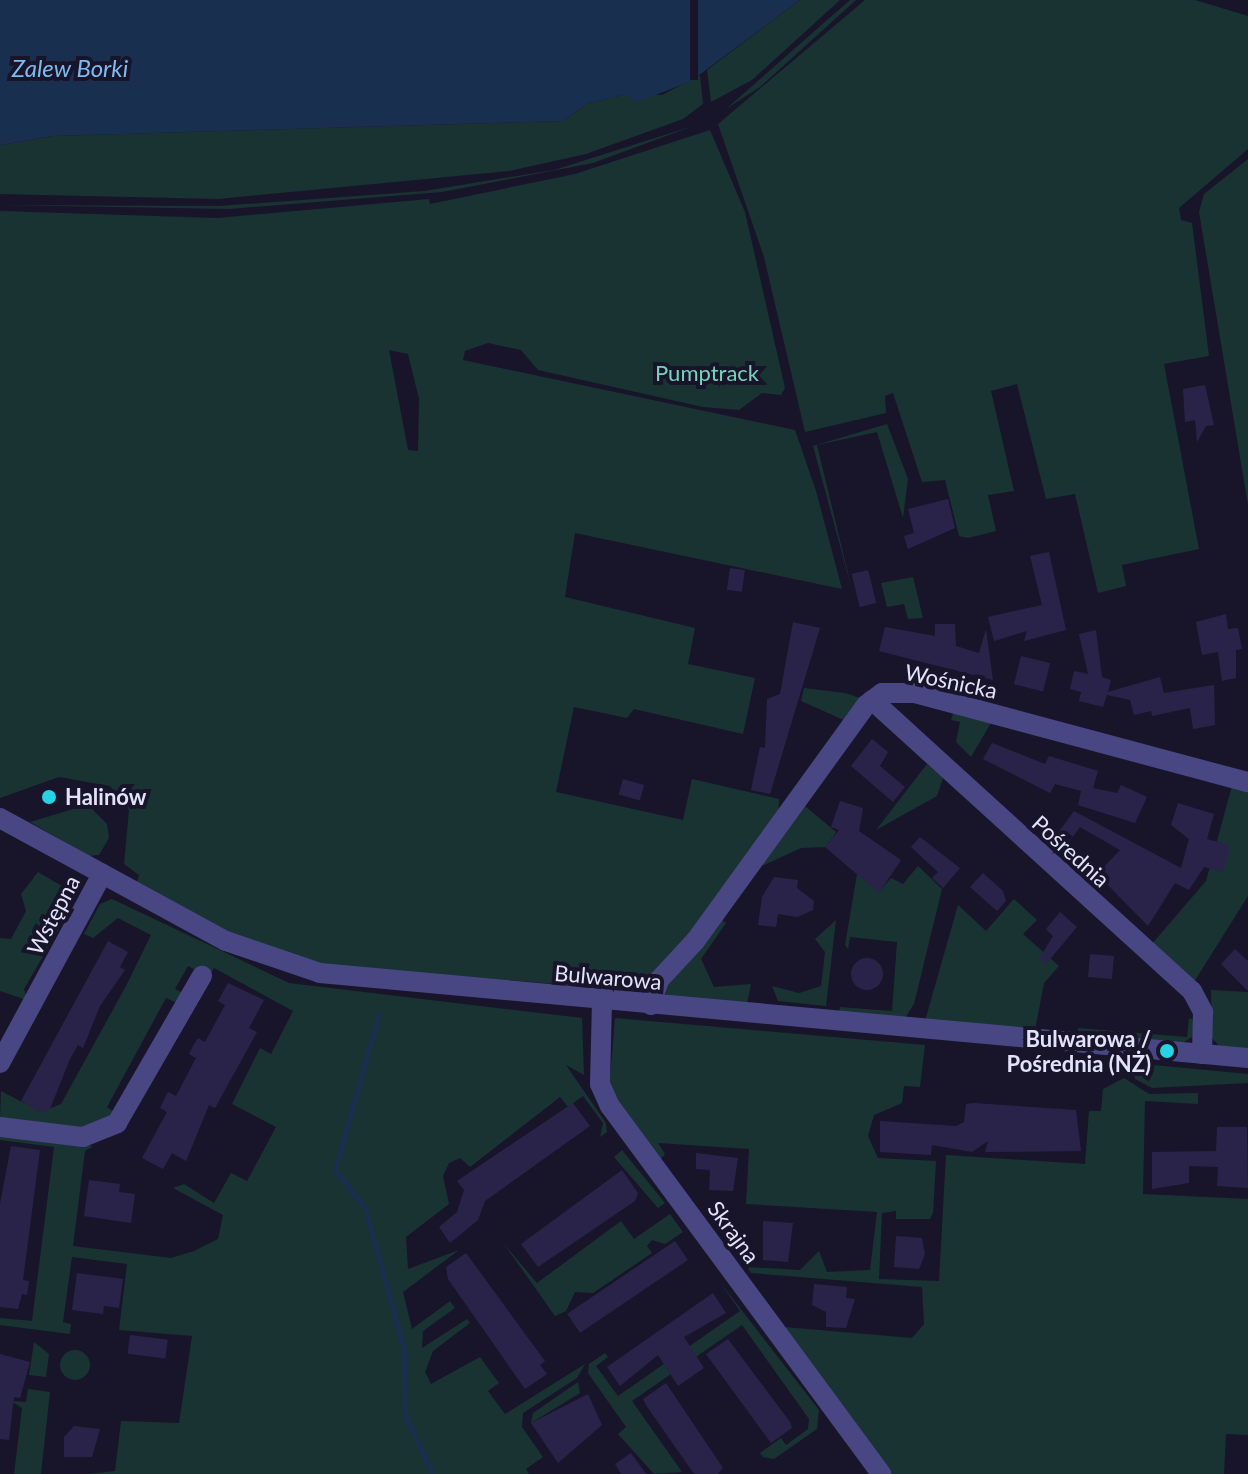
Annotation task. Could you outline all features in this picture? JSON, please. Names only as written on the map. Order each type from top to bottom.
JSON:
[{"type":"street","name":"Wośnicka","points":[[872,700],[882,693],[915,693],[1248,782]]},
{"type":"street","points":[[651,1005],[659,980],[696,940],[872,700]]},
{"type":"street","name":"Pośrednia","points":[[872,700],[1192,991],[1203,1012],[1202,1054]]},
{"type":"street","name":"Bulwarowa","points":[[0,818],[226,941],[307,970],[602,1001],[1248,1058]]},
{"type":"street","name":"Wstępna","points":[[0,1063],[102,874]]},
{"type":"street","points":[[0,1127],[83,1137],[117,1123],[202,976]]},
{"type":"street","name":"Skrajna","points":[[602,1001],[600,1084],[610,1106],[881,1474]]},
{"type":"green space","points":[[800,0],[840,0],[752,80],[711,102],[707,70]]},
{"type":"green space","points":[[850,0],[856,0],[760,87],[726,109]]},
{"type":"green space","points":[[865,0],[1195,0],[1248,16],[1248,149],[1179,208],[1181,220],[1192,223],[1209,356],[1164,364],[1199,549],[1122,565],[1126,586],[1098,593],[1075,494],[1046,499],[1017,384],[991,391],[1014,491],[988,495],[996,531],[968,538],[959,536],[945,480],[922,482],[893,393],[885,396],[886,413],[805,432],[764,257],[718,124]]},
{"type":"green space","points":[[700,75],[703,104],[683,119],[586,154],[509,171],[218,199],[0,194],[0,145],[53,136],[562,121],[589,103],[623,95],[662,95]]},
{"type":"green space","points":[[693,126],[593,163],[442,192],[229,209],[0,205],[219,206],[424,191],[554,170]]},
{"type":"green space","name":"Pumptrack","points":[[710,130],[745,212],[785,388],[781,395],[762,393],[739,410],[703,407],[538,370],[521,350],[488,343],[465,351],[463,360],[795,430],[816,491],[842,589],[575,533],[565,597],[695,628],[688,664],[755,678],[743,734],[634,709],[627,718],[574,707],[556,792],[683,820],[692,779],[779,799],[778,817],[686,942],[640,991],[315,964],[233,934],[137,882],[139,875],[124,864],[129,810],[110,786],[59,777],[0,798],[0,211],[217,218],[429,199],[430,204],[575,174]],"holes":[[[389,350],[408,354],[419,399],[418,451],[408,450]]]},
{"type":"green space","points":[[1248,159],[1248,505],[1199,212],[1204,194]]},
{"type":"green space","points":[[887,424],[908,479],[903,518],[877,432],[817,445],[852,590],[813,446]]},
{"type":"green space","points":[[913,577],[923,618],[908,619],[904,604],[887,607],[881,583]]},
{"type":"green space","points":[[804,688],[845,693],[863,699],[846,721],[801,701]]},
{"type":"green space","points":[[954,711],[992,721],[971,757],[956,742],[960,722],[951,720]]},
{"type":"green space","points":[[927,764],[943,778],[937,796],[876,830]]},
{"type":"green space","points":[[819,786],[805,806],[836,832],[833,837],[825,847],[801,848],[762,866]]},
{"type":"green space","points":[[1232,786],[1248,790],[1248,896],[1194,982],[1151,945],[1206,881]]},
{"type":"green space","points":[[77,808],[91,808],[107,824],[109,838],[99,855],[89,856],[30,822]]},
{"type":"green space","points":[[918,866],[942,889],[914,1004],[905,1018],[839,1013],[840,1007],[892,1011],[897,942],[850,937],[848,949],[845,945],[857,874],[879,892],[891,878],[903,884]]},
{"type":"green space","points":[[38,872],[72,892],[71,908],[24,989],[27,1000],[0,991],[0,938],[11,939],[26,911],[21,894]]},
{"type":"green space","points":[[112,899],[289,983],[582,1018],[584,1075],[566,1065],[606,1123],[607,1132],[600,1137],[603,1123],[583,1096],[568,1107],[560,1097],[470,1167],[460,1158],[449,1163],[443,1176],[449,1204],[406,1237],[408,1269],[459,1250],[403,1292],[412,1329],[450,1301],[455,1308],[423,1331],[422,1348],[467,1319],[470,1323],[433,1351],[425,1372],[431,1384],[480,1357],[499,1383],[488,1391],[505,1414],[585,1364],[577,1378],[523,1413],[522,1427],[543,1457],[526,1469],[529,1474],[89,1474],[115,1471],[121,1421],[179,1423],[192,1336],[119,1330],[127,1264],[72,1257],[63,1322],[71,1324],[70,1334],[0,1325],[0,1318],[32,1321],[54,1147],[0,1140],[0,1133],[93,1146],[85,1151],[73,1246],[171,1258],[194,1251],[218,1239],[223,1215],[173,1188],[184,1184],[214,1203],[231,1173],[247,1181],[276,1127],[232,1104],[260,1048],[271,1054],[293,1011],[214,968],[209,977],[188,966],[175,989],[185,994],[179,1004],[166,998],[107,1107],[117,1114],[92,1129],[0,1119],[1,1091],[41,1112],[61,1104],[126,986],[151,935],[118,918],[93,938],[84,934],[100,904]]},
{"type":"green space","points":[[1014,899],[1037,920],[1023,934],[1059,966],[1044,983],[1035,1030],[925,1021],[958,905],[986,931]]},
{"type":"green space","points":[[719,918],[726,923],[701,959],[714,987],[751,984],[747,1004],[667,997],[664,984]]},
{"type":"green space","points":[[836,920],[826,1006],[778,1001],[772,986],[799,993],[821,986],[825,952],[815,939]]},
{"type":"green space","points":[[1211,990],[1248,992],[1248,1049],[1219,1046],[1212,1038]]},
{"type":"green space","points":[[615,1018],[925,1045],[920,1087],[904,1086],[902,1103],[874,1115],[868,1136],[878,1158],[936,1161],[933,1213],[930,1219],[896,1219],[896,1211],[882,1213],[879,1279],[939,1281],[946,1155],[1085,1164],[1089,1111],[1101,1111],[1103,1089],[1124,1078],[1149,1094],[1198,1093],[1198,1104],[1145,1101],[1143,1194],[1248,1199],[1248,1435],[1226,1434],[1224,1474],[891,1474],[784,1327],[912,1338],[924,1324],[922,1287],[751,1273],[747,1267],[800,1270],[819,1251],[827,1272],[870,1270],[877,1212],[746,1204],[749,1149],[658,1143],[665,1154],[660,1160],[609,1090]]},
{"type":"green space","points":[[1189,1018],[1196,1021],[1194,1036],[1182,1043],[1078,1033],[1078,1028],[1187,1037]]},
{"type":"green space","points":[[1046,1056],[1113,1062],[1115,1071],[1055,1070]]},
{"type":"green space","points":[[1133,1063],[1248,1074],[1248,1083],[1152,1088],[1135,1079]]},
{"type":"green space","points":[[622,1150],[665,1203],[658,1208],[614,1157]]},
{"type":"green space","points":[[670,1214],[683,1232],[665,1244],[652,1240],[647,1246],[652,1253],[593,1293],[575,1292],[566,1311],[555,1316],[504,1244],[537,1283],[621,1221],[634,1239]]},
{"type":"green space","points":[[719,1281],[819,1410],[817,1429],[774,1459],[763,1457],[760,1453],[781,1438],[786,1445],[808,1429],[809,1419],[742,1325],[632,1401],[682,1472],[654,1474],[618,1434],[626,1427],[588,1373],[589,1364],[605,1353],[608,1357],[596,1366],[618,1396],[740,1311]]},
{"type":"green space","points":[[34,1342],[49,1354],[46,1377],[29,1375]]},
{"type":"green space","points":[[75,1350],[81,1351],[89,1359],[89,1371],[81,1379],[75,1380],[69,1379],[61,1371],[60,1365],[61,1359],[69,1351]]},
{"type":"green space","points":[[578,1382],[580,1393],[531,1423],[533,1413]]},
{"type":"green space","points":[[28,1389],[50,1392],[41,1474],[14,1474],[22,1408],[11,1401],[26,1402]]},
{"type":"water","name":"Zalew Borki","points":[[0,0],[800,0],[691,81],[638,102],[623,95],[589,103],[562,121],[53,136],[0,145]]},
{"type":"pier","points":[[690,0],[698,0],[698,80],[690,80]]},
{"type":"building","points":[[1205,385],[1214,425],[1206,426],[1197,442],[1195,420],[1185,422],[1183,389]]},
{"type":"building","points":[[948,499],[955,528],[908,549],[904,536],[914,533],[908,509]]},
{"type":"building","points":[[1049,552],[1066,630],[1024,641],[1027,631],[994,641],[988,617],[1042,605],[1030,556]]},
{"type":"building","points":[[730,568],[745,570],[742,592],[727,590]]},
{"type":"building","points":[[868,570],[876,603],[860,607],[852,574]]},
{"type":"building","points":[[1226,614],[1228,629],[1238,628],[1242,649],[1236,650],[1236,678],[1222,681],[1218,652],[1202,655],[1196,622]]},
{"type":"building","points":[[793,622],[820,628],[770,794],[751,790],[760,747],[765,748],[767,699],[780,694]]},
{"type":"building","points":[[935,624],[955,624],[956,646],[979,653],[986,629],[993,680],[879,651],[885,627],[935,636]]},
{"type":"building","points":[[1096,630],[1102,677],[1111,680],[1108,692],[1160,677],[1164,693],[1214,685],[1215,725],[1193,729],[1190,708],[1152,716],[1151,711],[1134,715],[1130,700],[1107,695],[1103,707],[1079,701],[1081,692],[1070,689],[1074,671],[1088,674],[1079,634]]},
{"type":"building","points":[[1021,656],[1050,663],[1043,691],[1014,684]]},
{"type":"building","points":[[872,739],[888,752],[880,766],[905,787],[893,802],[851,766]]},
{"type":"building","points":[[992,743],[1045,764],[1049,756],[1098,771],[1093,788],[1117,793],[1121,785],[1147,797],[1135,823],[1078,805],[1081,791],[1055,784],[1050,793],[983,759]]},
{"type":"building","points":[[623,779],[644,785],[640,800],[619,794]]},
{"type":"building","points":[[840,801],[863,808],[859,831],[901,860],[879,893],[825,847],[839,830],[831,827]]},
{"type":"building","points":[[1178,803],[1214,814],[1207,839],[1230,845],[1223,872],[1204,867],[1189,890],[1175,883],[1148,926],[1097,874],[1120,850],[1080,827],[1060,854],[1050,844],[1074,811],[1181,868],[1189,839],[1171,825]]},
{"type":"building","points":[[920,837],[960,868],[943,888],[932,878],[938,872],[911,847]]},
{"type":"building","points":[[983,873],[1003,891],[1006,901],[997,911],[970,887]]},
{"type":"building","points":[[774,877],[798,880],[797,888],[814,901],[813,910],[797,917],[778,914],[776,927],[758,925],[762,897]]},
{"type":"building","points":[[1060,912],[1077,927],[1046,964],[1039,959],[1053,936],[1046,929]]},
{"type":"building","points":[[108,941],[128,952],[120,967],[125,970],[100,1006],[83,1048],[78,1045],[70,1059],[50,1109],[41,1113],[21,1101]]},
{"type":"building","points":[[1235,949],[1248,961],[1248,991],[1221,964]]},
{"type":"building","points":[[1090,954],[1114,956],[1112,979],[1088,977]]},
{"type":"building","points":[[867,958],[878,963],[883,974],[878,985],[867,990],[856,985],[851,974],[856,963]]},
{"type":"building","points":[[228,983],[264,1000],[249,1028],[257,1032],[215,1108],[209,1105],[186,1161],[172,1153],[163,1169],[142,1158],[167,1112],[160,1108],[168,1092],[176,1096],[196,1058],[189,1054],[193,1046],[198,1038],[205,1042],[225,1005],[218,1001]]},
{"type":"building","points":[[573,1103],[590,1126],[485,1201],[478,1220],[450,1243],[439,1227],[457,1212],[464,1190],[457,1181]]},
{"type":"building","points":[[966,1104],[1076,1110],[1081,1151],[985,1152],[988,1141],[972,1152],[932,1145],[931,1155],[880,1152],[880,1121],[956,1126],[964,1122]]},
{"type":"building","points":[[1217,1127],[1247,1127],[1248,1188],[1217,1186],[1218,1167],[1189,1166],[1189,1183],[1152,1189],[1152,1152],[1216,1151]]},
{"type":"building","points":[[11,1146],[40,1150],[23,1280],[29,1281],[27,1295],[22,1294],[18,1309],[0,1307],[0,1204]]},
{"type":"building","points":[[696,1153],[738,1158],[733,1191],[709,1190],[710,1170],[696,1169]]},
{"type":"building","points":[[622,1170],[638,1193],[635,1201],[538,1267],[521,1244]]},
{"type":"building","points":[[89,1180],[120,1184],[119,1192],[135,1194],[131,1223],[84,1216]]},
{"type":"building","points":[[763,1221],[793,1223],[788,1262],[763,1260]]},
{"type":"building","points":[[896,1236],[922,1238],[925,1254],[919,1269],[894,1267]]},
{"type":"building","points":[[675,1241],[688,1260],[580,1333],[567,1314]]},
{"type":"building","points":[[466,1253],[545,1361],[540,1365],[547,1374],[525,1389],[448,1279],[446,1267]]},
{"type":"building","points":[[77,1273],[123,1279],[119,1308],[104,1306],[103,1314],[72,1310]]},
{"type":"building","points":[[814,1284],[847,1287],[846,1298],[855,1299],[846,1328],[826,1327],[826,1312],[812,1305]]},
{"type":"building","points":[[713,1293],[726,1313],[684,1337],[704,1368],[678,1386],[658,1355],[620,1386],[607,1367]]},
{"type":"building","points":[[130,1335],[168,1340],[165,1358],[128,1354]]},
{"type":"building","points":[[728,1339],[790,1422],[792,1428],[771,1443],[706,1354]]},
{"type":"building","points":[[0,1354],[30,1362],[20,1398],[14,1397],[9,1440],[0,1439]]},
{"type":"building","points":[[666,1383],[723,1468],[718,1474],[694,1474],[646,1405],[643,1399]]},
{"type":"building","points":[[588,1394],[602,1425],[558,1463],[531,1423]]},
{"type":"building","points":[[74,1426],[100,1429],[92,1457],[64,1457],[64,1437]]},
{"type":"building","points":[[631,1453],[646,1474],[621,1474],[615,1464]]},
{"type":"waterway","points":[[379,1013],[335,1170],[365,1208],[404,1350],[405,1415],[432,1474]]},
{"type":"place","name":"Halinów","points":[[49,797]]},
{"type":"place","name":"Bulwarowa / Pośrednia (NŻ)","points":[[1167,1051]]}]
